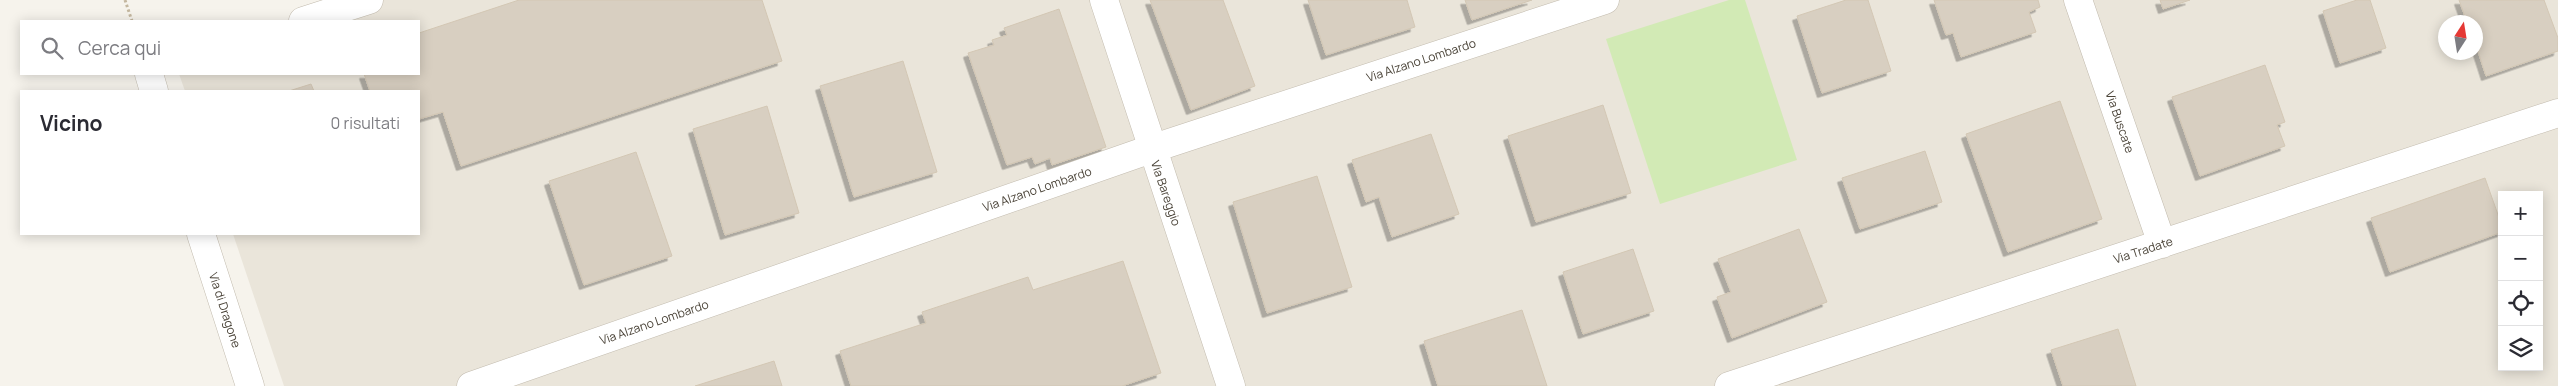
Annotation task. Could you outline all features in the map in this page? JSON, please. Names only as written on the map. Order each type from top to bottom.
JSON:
[{"type":"street","points":[[306,20],[368,0]]},
{"type":"street","name":"Via Bareggio","points":[[1104,0],[1151,149],[1231,386]]},
{"type":"street","name":"Via Alzano Lombardo","points":[[472,386],[1151,149],[1604,0]]},
{"type":"street","name":"Via Buscate","points":[[2078,0],[2162,244]]},
{"type":"street","points":[[149,75],[154,90]]},
{"type":"street","name":"Via Tradate","points":[[1729,386],[2558,113]]},
{"type":"street","name":"Via di Dragone","points":[[201,235],[250,386]]},
{"type":"path","points":[[125,0],[132,20]]},
{"type":"shaded area","points":[[362,0],[2558,0],[2558,386],[284,386],[233,235],[420,235],[420,90],[185,90],[179,75],[420,75],[420,20],[301,20]]},
{"type":"green space","points":[[1729,0],[1745,0],[1797,160],[1660,204],[1606,39]]},
{"type":"building","points":[[519,0],[762,0],[782,61],[461,166],[443,112],[420,119],[420,90],[370,90],[364,75],[420,75],[420,33]]},
{"type":"building","points":[[1150,0],[1223,0],[1255,86],[1191,110]]},
{"type":"building","points":[[1308,0],[1407,0],[1415,27],[1326,55]]},
{"type":"building","points":[[1465,0],[1532,0],[1472,20]]},
{"type":"building","points":[[1846,0],[1868,0],[1891,71],[1822,93],[1797,16]]},
{"type":"building","points":[[1934,0],[2038,0],[2040,7],[2029,12],[2036,32],[1961,57],[1953,33],[1946,35]]},
{"type":"building","points":[[2160,0],[2190,0],[2163,9]]},
{"type":"building","points":[[2357,0],[2370,0],[2386,48],[2340,63],[2323,11]]},
{"type":"building","points":[[2459,0],[2544,0],[2558,38],[2558,51],[2486,76],[2481,60],[2483,60],[2483,15],[2464,15]]},
{"type":"building","points":[[1059,9],[1106,147],[1052,165],[1050,158],[1035,164],[1032,157],[1007,165],[968,53],[994,45],[992,40],[1007,35],[1004,28]]},
{"type":"building","points":[[903,61],[937,172],[854,197],[820,86]]},
{"type":"building","points":[[2265,65],[2285,122],[2277,125],[2285,146],[2200,176],[2172,97]]},
{"type":"building","points":[[311,84],[314,90],[292,90]]},
{"type":"building","points":[[2060,101],[2102,219],[2008,252],[1966,134]]},
{"type":"building","points":[[1603,105],[1631,193],[1536,222],[1508,136]]},
{"type":"building","points":[[767,106],[799,213],[725,235],[693,129]]},
{"type":"building","points":[[1431,134],[1459,214],[1392,237],[1379,197],[1366,202],[1352,160]]},
{"type":"building","points":[[1925,151],[1942,202],[1860,229],[1842,178]]},
{"type":"building","points":[[636,152],[672,256],[584,285],[549,181]]},
{"type":"building","points":[[1317,176],[1352,287],[1267,313],[1233,202]]},
{"type":"building","points":[[2485,178],[2498,215],[2498,233],[2390,272],[2371,218]]},
{"type":"building","points":[[1799,229],[1827,302],[1732,338],[1717,297],[1731,292],[1718,259]]},
{"type":"building","points":[[1633,249],[1654,311],[1583,334],[1563,272]]},
{"type":"building","points":[[1123,261],[1161,373],[1122,386],[851,386],[840,351],[926,323],[922,312],[1028,277],[1033,290]]},
{"type":"building","points":[[1522,310],[1547,386],[1438,386],[1424,341]]},
{"type":"building","points":[[2118,329],[2136,386],[2063,386],[2051,350]]},
{"type":"building","points":[[774,361],[782,386],[695,386]]}]
